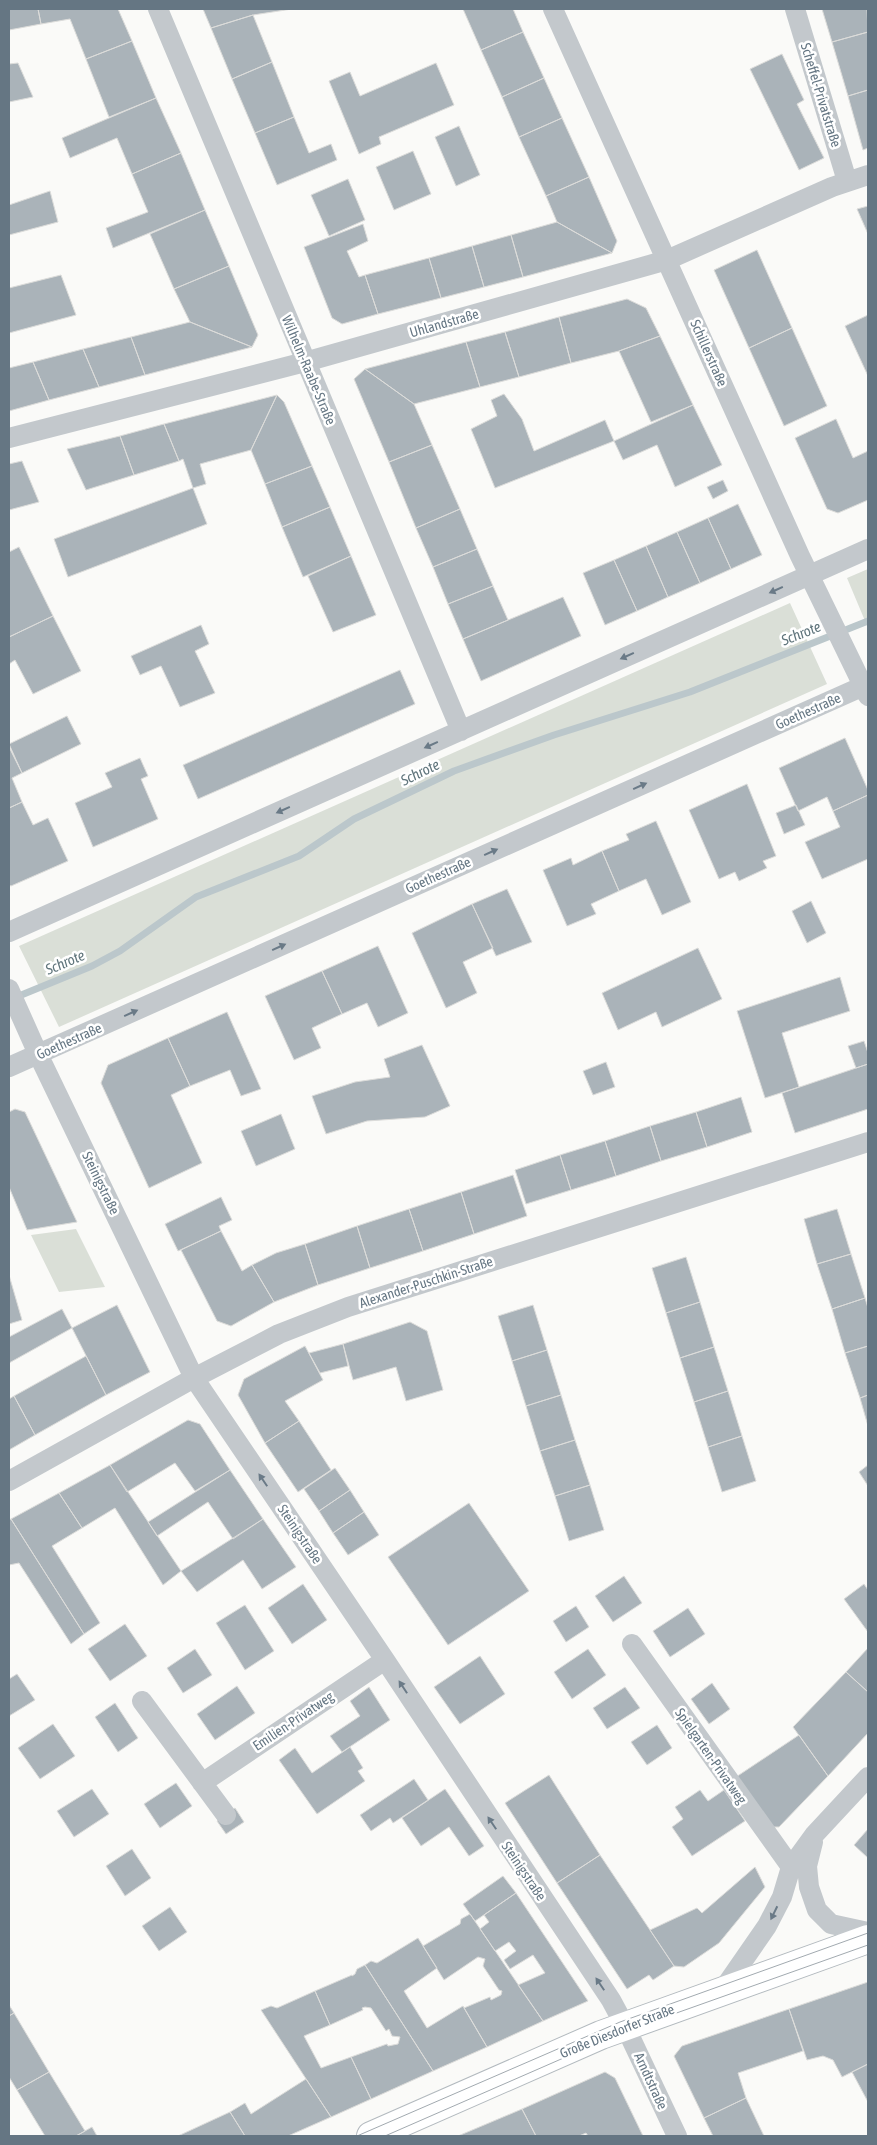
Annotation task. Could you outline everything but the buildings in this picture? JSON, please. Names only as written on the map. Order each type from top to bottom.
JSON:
[{"type":"street","name":"Wilhelm-Raabe-Straße","points":[[158,9],[461,731]]},
{"type":"street","name":"Schillerstraße","points":[[553,9],[828,614],[845,650],[867,688]]},
{"type":"street","name":"Scheffel-Privatstraße","points":[[795,9],[847,181]]},
{"type":"street","name":"Uhlandstraße","points":[[9,438],[306,362],[667,260],[847,181],[868,175]]},
{"type":"street","points":[[9,932],[868,549]]},
{"type":"street","name":"Goethestraße","points":[[9,1067],[867,688]]},
{"type":"street","name":"Steinigstraße","points":[[9,989],[38,1054],[194,1378],[385,1660],[611,2000],[625,2026]]},
{"type":"street","name":"Alexander-Puschkin-Straße","points":[[9,1481],[194,1378],[279,1334],[331,1313],[868,1142]]},
{"type":"street","name":"Spielgarten-Privatweg","points":[[632,1644],[791,1868]]},
{"type":"street","name":"Emilien-Privatweg","points":[[202,1783],[385,1660]]},
{"type":"street","points":[[142,1701],[226,1815]]},
{"type":"street","points":[[722,1991],[768,1926],[782,1897],[791,1868],[815,1834],[868,1777]]},
{"type":"street","points":[[815,1834],[807,1866],[809,1887],[817,1910],[831,1924],[868,1932]]},
{"type":"street","name":"Große Diesdorfer Straße","points":[[371,2136],[401,2130],[625,2026],[868,1939]]},
{"type":"street","name":"Arndtstraße","points":[[625,2026],[677,2136]]},
{"type":"shaded area","points":[[868,569],[868,628],[847,578]]},
{"type":"shaded area","points":[[790,603],[827,684],[59,1027],[19,946]]},
{"type":"shaded area","points":[[76,1229],[105,1287],[59,1292],[31,1235]]},
{"type":"waterway","name":"Schrote","points":[[14,998],[92,966],[120,951],[196,897],[299,856],[354,819],[454,771],[554,735],[690,692],[868,621]]},
{"type":"tram line","points":[[357,2136],[620,2022],[868,1933]]},
{"type":"tram line","points":[[385,2136],[623,2032],[868,1945]]}]
